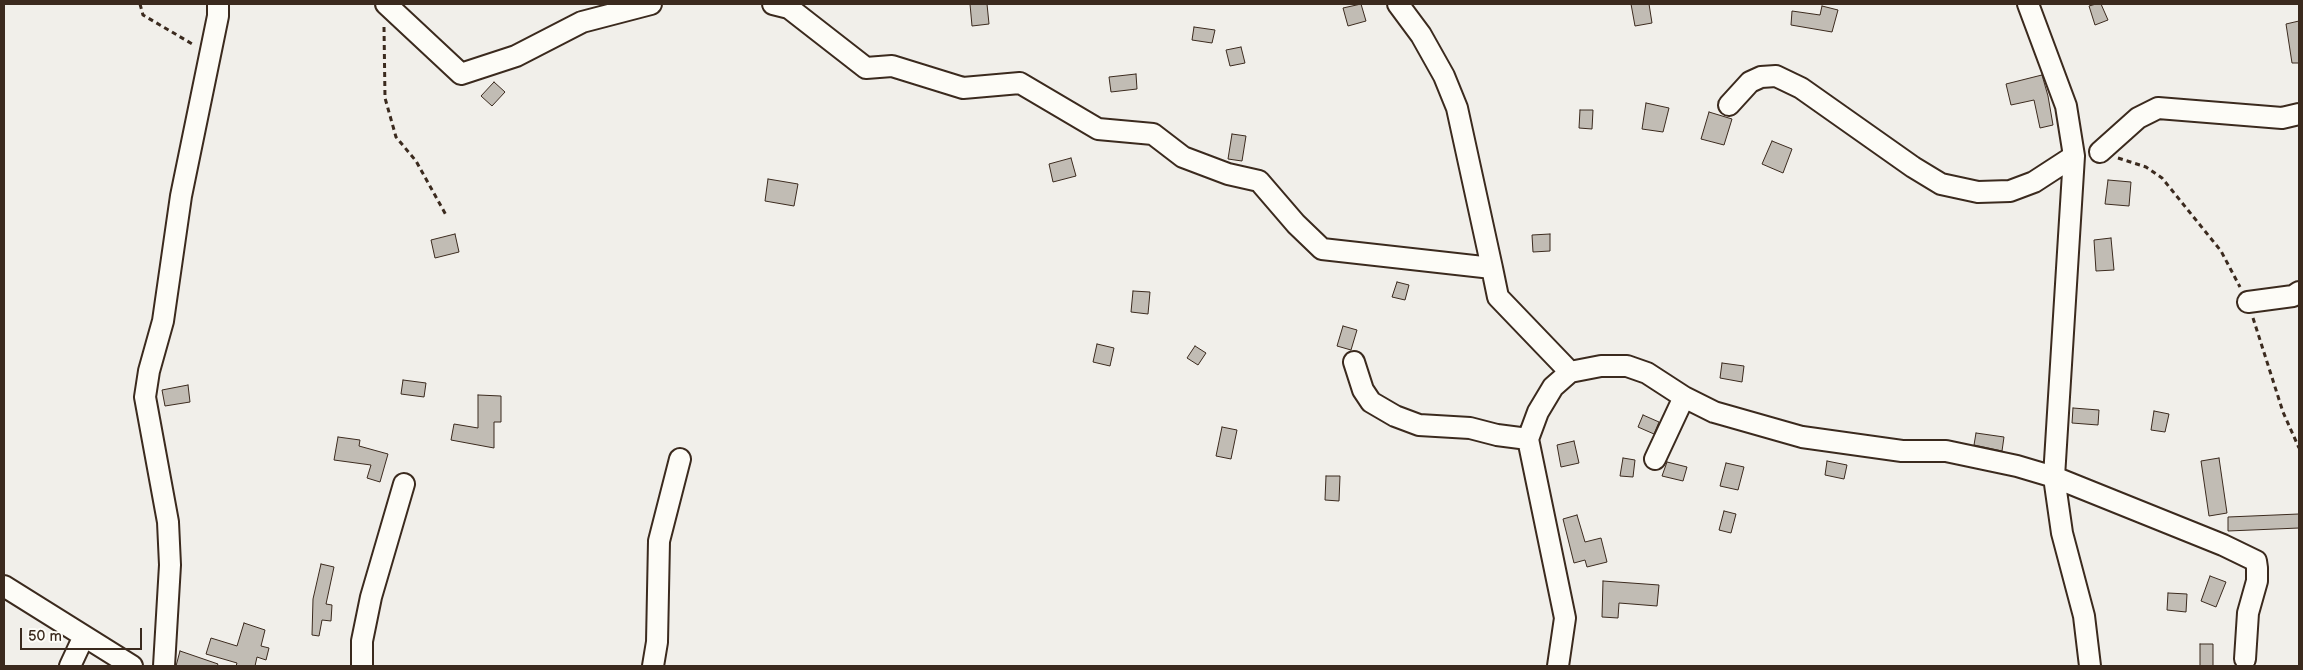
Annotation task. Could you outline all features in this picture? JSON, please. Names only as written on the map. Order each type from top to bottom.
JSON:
[{"type":"street","points":[[164,666],[170,565],[168,530],[146,397],[149,371],[163,321],[181,196],[210,54],[218,4]]},
{"type":"street","points":[[385,13],[461,74],[516,56],[582,22],[651,4]]},
{"type":"street","points":[[773,4],[789,8],[866,68],[892,66],[962,88],[1020,83],[1098,129],[1153,134],[1183,157],[1228,174],[1259,181],[1296,224],[1322,249],[1492,268]]},
{"type":"street","points":[[1398,4],[1421,35],[1444,76],[1457,108],[1498,296],[1570,372]]},
{"type":"street","points":[[2028,4],[2066,106],[2074,156],[2054,477],[2062,533],[2084,616],[2090,666]]},
{"type":"street","points":[[1729,105],[1750,82],[1761,76],[1776,76],[1801,88],[1913,168],[1941,184],[1978,192],[2010,191],[2034,182],[2074,156]]},
{"type":"street","points":[[2100,152],[2138,118],[2158,108],[2282,118],[2299,114]]},
{"type":"street","points":[[2248,302],[2293,296],[2299,292]]},
{"type":"street","points":[[1354,362],[1363,390],[1370,402],[1395,416],[1419,425],[1470,428],[1497,436],[1528,439]]},
{"type":"street","points":[[1558,666],[1565,618],[1528,439],[1538,412],[1553,387],[1570,372],[1602,366],[1626,366],[1647,373],[1684,397],[1714,412],[1802,437],[1902,451],[1946,451],[1991,459],[2054,477],[2223,545],[2256,561],[2257,581],[2248,613],[2245,659]]},
{"type":"street","points":[[1655,459],[1684,397]]},
{"type":"street","points":[[653,666],[657,642],[659,541],[680,459]]},
{"type":"street","points":[[362,666],[362,641],[371,597],[404,484]]},
{"type":"street","points":[[4,586],[132,666]]},
{"type":"street","points":[[70,666],[84,636]]},
{"type":"path","points":[[140,4],[140,11],[149,19],[210,54]]},
{"type":"path","points":[[385,13],[385,98],[396,137],[416,161],[446,215]]},
{"type":"path","points":[[2100,152],[2146,167],[2162,178],[2221,251],[2248,302],[2283,412],[2299,448]]},
{"type":"building","points":[[970,4],[987,4],[989,24],[972,26]]},
{"type":"building","points":[[1361,4],[1366,21],[1348,26],[1343,8]]},
{"type":"building","points":[[1631,4],[1649,4],[1652,23],[1635,26]]},
{"type":"building","points":[[2101,4],[2108,20],[2095,25],[2089,6]]},
{"type":"building","points":[[1822,6],[1838,10],[1832,32],[1791,25],[1792,11],[1820,15]]},
{"type":"building","points":[[2299,21],[2299,63],[2292,63],[2286,24]]},
{"type":"building","points":[[1194,27],[1215,30],[1212,43],[1192,40]]},
{"type":"building","points":[[1241,47],[1245,63],[1230,66],[1226,50]]},
{"type":"building","points":[[1136,74],[1137,89],[1111,92],[1109,77]]},
{"type":"building","points":[[2042,75],[2053,125],[2040,128],[2034,100],[2011,105],[2006,84]]},
{"type":"building","points":[[494,82],[505,92],[492,106],[481,96]]},
{"type":"building","points":[[1646,103],[1669,108],[1663,132],[1642,129]]},
{"type":"building","points":[[1580,110],[1593,110],[1592,129],[1579,128]]},
{"type":"building","points":[[1709,112],[1732,119],[1724,145],[1701,139]]},
{"type":"building","points":[[1232,134],[1246,136],[1242,161],[1228,159]]},
{"type":"building","points":[[1772,141],[1792,149],[1783,173],[1762,164]]},
{"type":"building","points":[[1071,158],[1076,176],[1053,182],[1049,164]]},
{"type":"building","points":[[768,179],[798,184],[794,206],[765,201]]},
{"type":"building","points":[[2108,180],[2131,182],[2129,206],[2105,204]]},
{"type":"building","points":[[455,234],[459,252],[435,258],[431,240]]},
{"type":"building","points":[[1550,234],[1550,251],[1533,252],[1532,235]]},
{"type":"building","points":[[2111,238],[2114,270],[2096,271],[2094,240]]},
{"type":"building","points":[[1397,282],[1409,285],[1405,300],[1392,297]]},
{"type":"building","points":[[1133,291],[1150,292],[1148,314],[1131,312]]},
{"type":"building","points":[[1343,326],[1357,330],[1351,350],[1337,346]]},
{"type":"building","points":[[1097,344],[1114,348],[1110,366],[1093,362]]},
{"type":"building","points":[[1195,346],[1206,353],[1198,365],[1187,358]]},
{"type":"building","points":[[1722,363],[1744,366],[1742,382],[1720,378]]},
{"type":"building","points":[[403,380],[426,383],[424,397],[401,394]]},
{"type":"building","points":[[188,385],[190,402],[165,406],[162,390]]},
{"type":"building","points":[[478,395],[501,396],[501,422],[494,422],[494,448],[451,440],[454,424],[478,428]]},
{"type":"building","points":[[2073,408],[2099,410],[2098,425],[2072,423]]},
{"type":"building","points":[[2154,411],[2169,414],[2165,432],[2151,430]]},
{"type":"building","points":[[1643,415],[1659,422],[1654,434],[1638,427]]},
{"type":"building","points":[[1222,427],[1237,430],[1231,459],[1216,456]]},
{"type":"building","points":[[1976,433],[2004,437],[2002,451],[1974,445]]},
{"type":"building","points":[[338,437],[360,440],[359,446],[388,454],[380,482],[367,478],[371,465],[334,460]]},
{"type":"building","points":[[1574,441],[1579,463],[1561,467],[1557,445]]},
{"type":"building","points":[[1623,458],[1635,460],[1633,477],[1620,476]]},
{"type":"building","points":[[2219,458],[2227,513],[2209,516],[2201,461]]},
{"type":"building","points":[[1827,461],[1847,465],[1844,479],[1825,475]]},
{"type":"building","points":[[1667,462],[1687,467],[1683,481],[1662,476]]},
{"type":"building","points":[[1726,463],[1744,467],[1738,490],[1720,486]]},
{"type":"building","points":[[1326,476],[1340,476],[1339,501],[1325,500]]},
{"type":"building","points":[[1724,511],[1736,514],[1731,533],[1719,530]]},
{"type":"building","points":[[2299,514],[2299,528],[2228,531],[2228,517]]},
{"type":"building","points":[[1577,515],[1585,542],[1601,538],[1607,562],[1587,567],[1585,560],[1574,563],[1563,519]]},
{"type":"building","points":[[321,564],[334,567],[326,604],[332,605],[331,621],[322,620],[319,636],[312,635],[313,599]]},
{"type":"building","points":[[2210,576],[2226,582],[2216,607],[2201,601]]},
{"type":"building","points":[[1603,581],[1659,585],[1657,606],[1619,603],[1618,618],[1602,617]]},
{"type":"building","points":[[2168,593],[2187,594],[2186,612],[2167,610]]},
{"type":"building","points":[[244,623],[265,630],[261,646],[269,648],[266,660],[257,657],[255,666],[236,666],[237,663],[206,654],[211,638],[237,646]]},
{"type":"building","points":[[2200,644],[2213,644],[2213,666],[2200,666]]},
{"type":"building","points":[[180,651],[218,664],[217,666],[176,666]]}]
